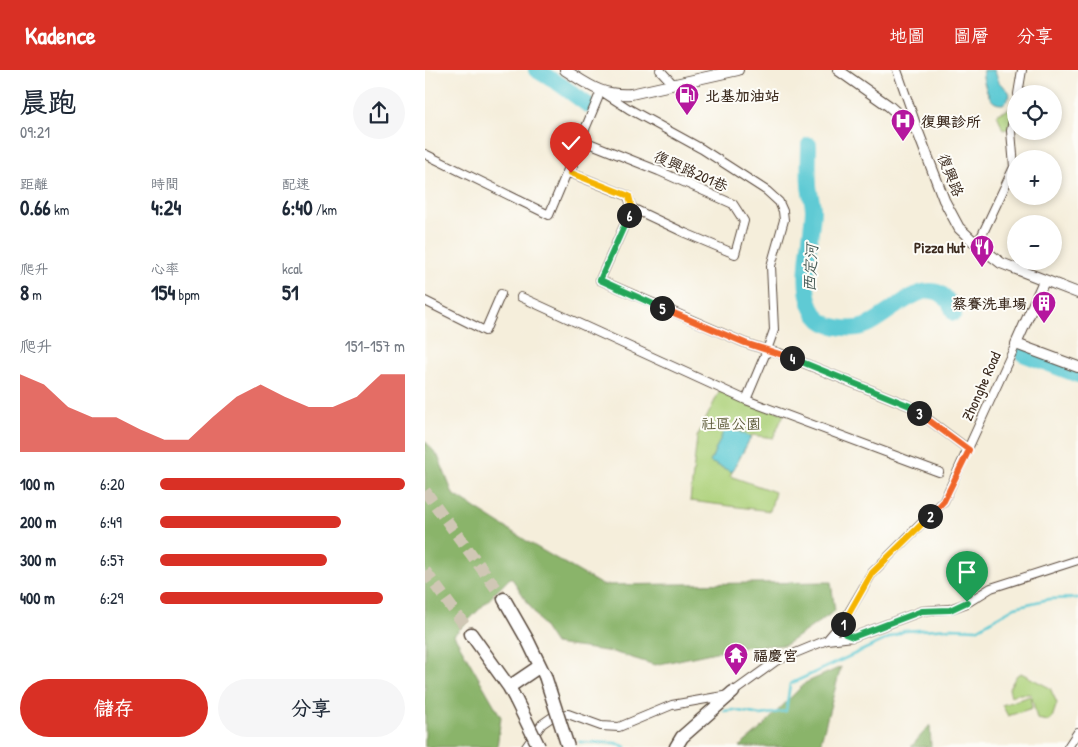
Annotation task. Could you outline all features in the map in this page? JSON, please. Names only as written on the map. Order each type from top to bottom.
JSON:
[{"type":"main road","points":[[504,600],[543,671],[568,747]]},
{"type":"main road","points":[[471,634],[509,687],[539,747]]},
{"type":"main road","points":[[509,687],[543,671]]},
{"type":"main road","points":[[676,747],[682,737],[733,692]]},
{"type":"main road","points":[[707,714],[714,703],[712,698]]},
{"type":"street","points":[[565,70],[601,91],[621,94],[631,94],[738,70]]},
{"type":"street","points":[[660,70],[673,84]]},
{"type":"street","name":"復興路","points":[[839,70],[889,106],[918,132],[944,200],[959,228],[975,243],[1001,263],[1078,293]]},
{"type":"street","points":[[897,70],[918,132]]},
{"type":"street","points":[[1020,85],[1022,70]]},
{"type":"street","points":[[425,154],[549,215],[601,91]]},
{"type":"street","name":"復興路201巷","points":[[601,91],[629,109],[702,148],[767,190],[779,202],[784,220],[771,266],[774,330],[746,400]]},
{"type":"street","points":[[629,109],[631,94]]},
{"type":"street","points":[[975,243],[982,235],[1012,173],[1014,161],[1012,140]]},
{"type":"street","name":"復興路201巷","points":[[584,141],[659,171],[733,204],[744,220],[735,254],[685,233],[632,208],[629,196],[571,173],[584,141]]},
{"type":"street","points":[[632,208],[600,280],[745,343],[779,353],[910,406],[969,450]]},
{"type":"street","name":"Zhonghe Road","points":[[827,640],[845,619],[872,573],[944,501],[969,450],[1044,281]]},
{"type":"street","points":[[425,301],[485,331],[501,294]]},
{"type":"street","points":[[521,297],[746,400],[939,472]]},
{"type":"street","points":[[1016,344],[1078,368]]},
{"type":"street","name":"Zhonghe Road","points":[[526,747],[542,724],[555,715],[562,713],[601,726],[619,726],[671,705],[724,696],[733,692],[776,661],[827,640],[853,637],[922,611],[950,610],[991,588],[1078,560]]},
{"type":"street","points":[[845,619],[844,632],[848,636],[853,637]]},
{"type":"street","points":[[1068,747],[1078,732]]},
{"type":"green space","points":[[1007,110],[1007,129],[1003,130],[997,114]]},
{"type":"green space","name":"社區公園","points":[[721,388],[784,414],[773,438],[752,435],[730,476],[775,492],[770,511],[690,501],[697,437]]},
{"type":"green space","points":[[425,441],[438,456],[453,494],[533,545],[602,585],[831,582],[835,611],[785,645],[739,647],[655,665],[613,652],[555,644],[511,577],[454,635],[501,717],[497,747],[425,747]]},
{"type":"green space","points":[[841,667],[821,747],[739,747],[758,731],[805,683]]},
{"type":"green space","points":[[1021,673],[1050,688],[1057,703],[1052,718],[1048,721],[1037,719],[1031,694],[1015,694],[1011,697],[1009,688],[1017,675]]},
{"type":"green space","points":[[1030,696],[1032,708],[1008,716],[1002,705]]},
{"type":"green space","points":[[930,725],[931,747],[911,747]]},
{"type":"water","points":[[983,70],[994,70],[999,82],[1007,89],[1007,100],[1003,104],[995,103],[989,97]]},
{"type":"water","points":[[726,426],[751,437],[732,472],[710,462]]},
{"type":"waterway","name":"西定河","points":[[536,70],[561,85],[588,105]]},
{"type":"waterway","name":"西定河","points":[[809,145],[809,187],[813,210],[806,278],[810,304],[816,315],[826,323],[835,326],[848,328],[862,327],[913,296],[925,292],[936,292],[946,298],[954,313]]},
{"type":"waterway","name":"西定河","points":[[1023,354],[1078,375]]},
{"type":"waterway","points":[[724,711],[733,710],[761,715],[786,711],[790,684],[904,631],[951,628],[977,629],[1015,607],[1049,599],[1078,598]]},
{"type":"waterway","points":[[580,742],[616,743],[626,747]]},
{"type":"tunnel","points":[[425,491],[504,599]]},
{"type":"tunnel","points":[[425,571],[471,634]]},
{"type":"place","name":"北基加油站","points":[[687,116]]},
{"type":"place","name":"復興診所","points":[[903,142]]},
{"type":"place","name":"Pizza Hut","points":[[982,268]]},
{"type":"place","name":"蔡賽洗車場","points":[[1044,324]]},
{"type":"place","name":"福慶宮","points":[[736,676]]},
{"type":"route","points":[[571,173],[629,196],[632,208],[600,280],[745,343],[779,353],[910,406],[969,450],[944,501],[872,573],[845,619],[843,628],[845,634],[853,637],[922,611],[950,610],[967,602]]}]
